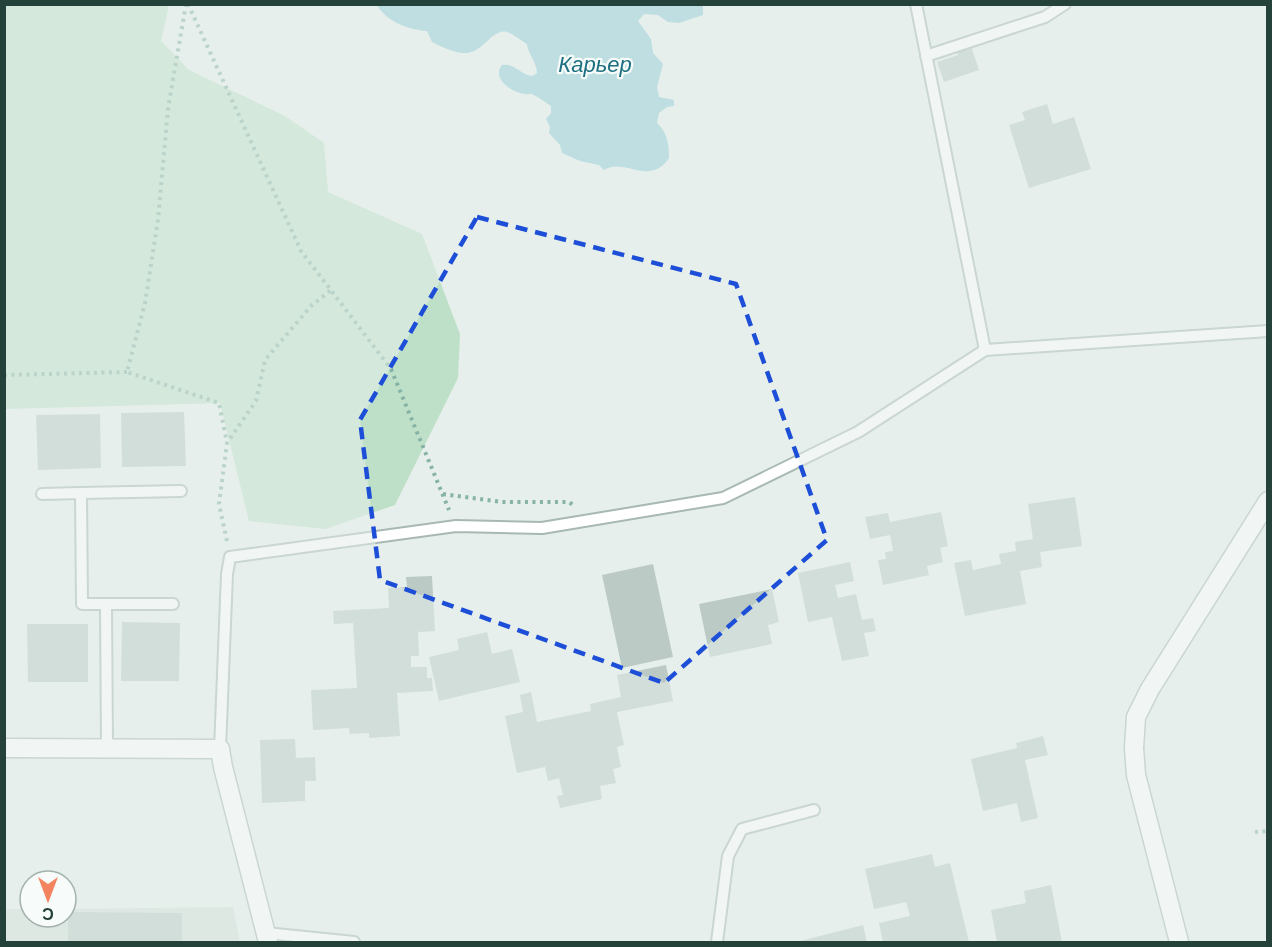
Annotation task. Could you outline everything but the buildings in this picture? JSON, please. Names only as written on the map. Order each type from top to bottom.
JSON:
[{"type":"street","points":[[1179,942],[1136,775],[1134,748],[1136,717],[1150,689],[1268,501]]},
{"type":"street","points":[[4,748],[220,749],[267,938]]},
{"type":"lane","points":[[916,4],[985,350]]},
{"type":"lane","points":[[926,56],[1045,17],[1065,4]]},
{"type":"lane","points":[[220,749],[230,557],[456,526],[542,528],[723,498],[858,432],[985,350],[1268,331]]},
{"type":"lane","points":[[42,494],[181,491]]},
{"type":"lane","points":[[81,494],[82,604],[173,604]]},
{"type":"lane","points":[[106,604],[107,747]]},
{"type":"lane","points":[[717,942],[728,856],[742,829],[814,810]]},
{"type":"lane","points":[[267,938],[354,942]]},
{"type":"path","points":[[187,4],[301,250],[391,369],[456,526]]},
{"type":"path","points":[[127,372],[145,303],[155,241],[168,109],[187,4]]},
{"type":"path","points":[[227,443],[256,401],[265,360],[310,306],[331,290]]},
{"type":"path","points":[[4,375],[127,372],[219,403],[227,443],[219,504],[230,557]]},
{"type":"path","points":[[443,494],[502,502],[569,502],[597,519]]},
{"type":"path","points":[[1255,832],[1268,831]]},
{"type":"highlighted area","points":[[477,217],[736,284],[827,540],[664,683],[380,580],[360,420]]},
{"type":"shaded area","points":[[233,907],[240,942],[5,942],[4,909],[18,909],[18,929],[78,929],[78,909]]},
{"type":"green space","points":[[4,5],[169,5],[161,41],[189,70],[285,116],[324,143],[328,192],[422,234],[460,334],[458,378],[395,505],[325,529],[249,521],[220,403],[5,409]]},
{"type":"water","name":"Карьер","points":[[377,5],[703,5],[703,15],[679,23],[668,22],[658,15],[644,14],[638,21],[651,39],[653,53],[663,64],[657,87],[659,97],[674,100],[674,106],[667,107],[659,113],[657,123],[667,139],[669,158],[653,170],[612,167],[604,170],[599,165],[580,161],[562,153],[560,145],[549,133],[550,127],[546,119],[551,113],[551,106],[532,94],[514,91],[504,84],[499,75],[502,65],[510,66],[532,76],[537,73],[527,44],[507,32],[502,32],[497,33],[473,52],[454,51],[432,42],[427,31],[405,27],[392,20]]}]
